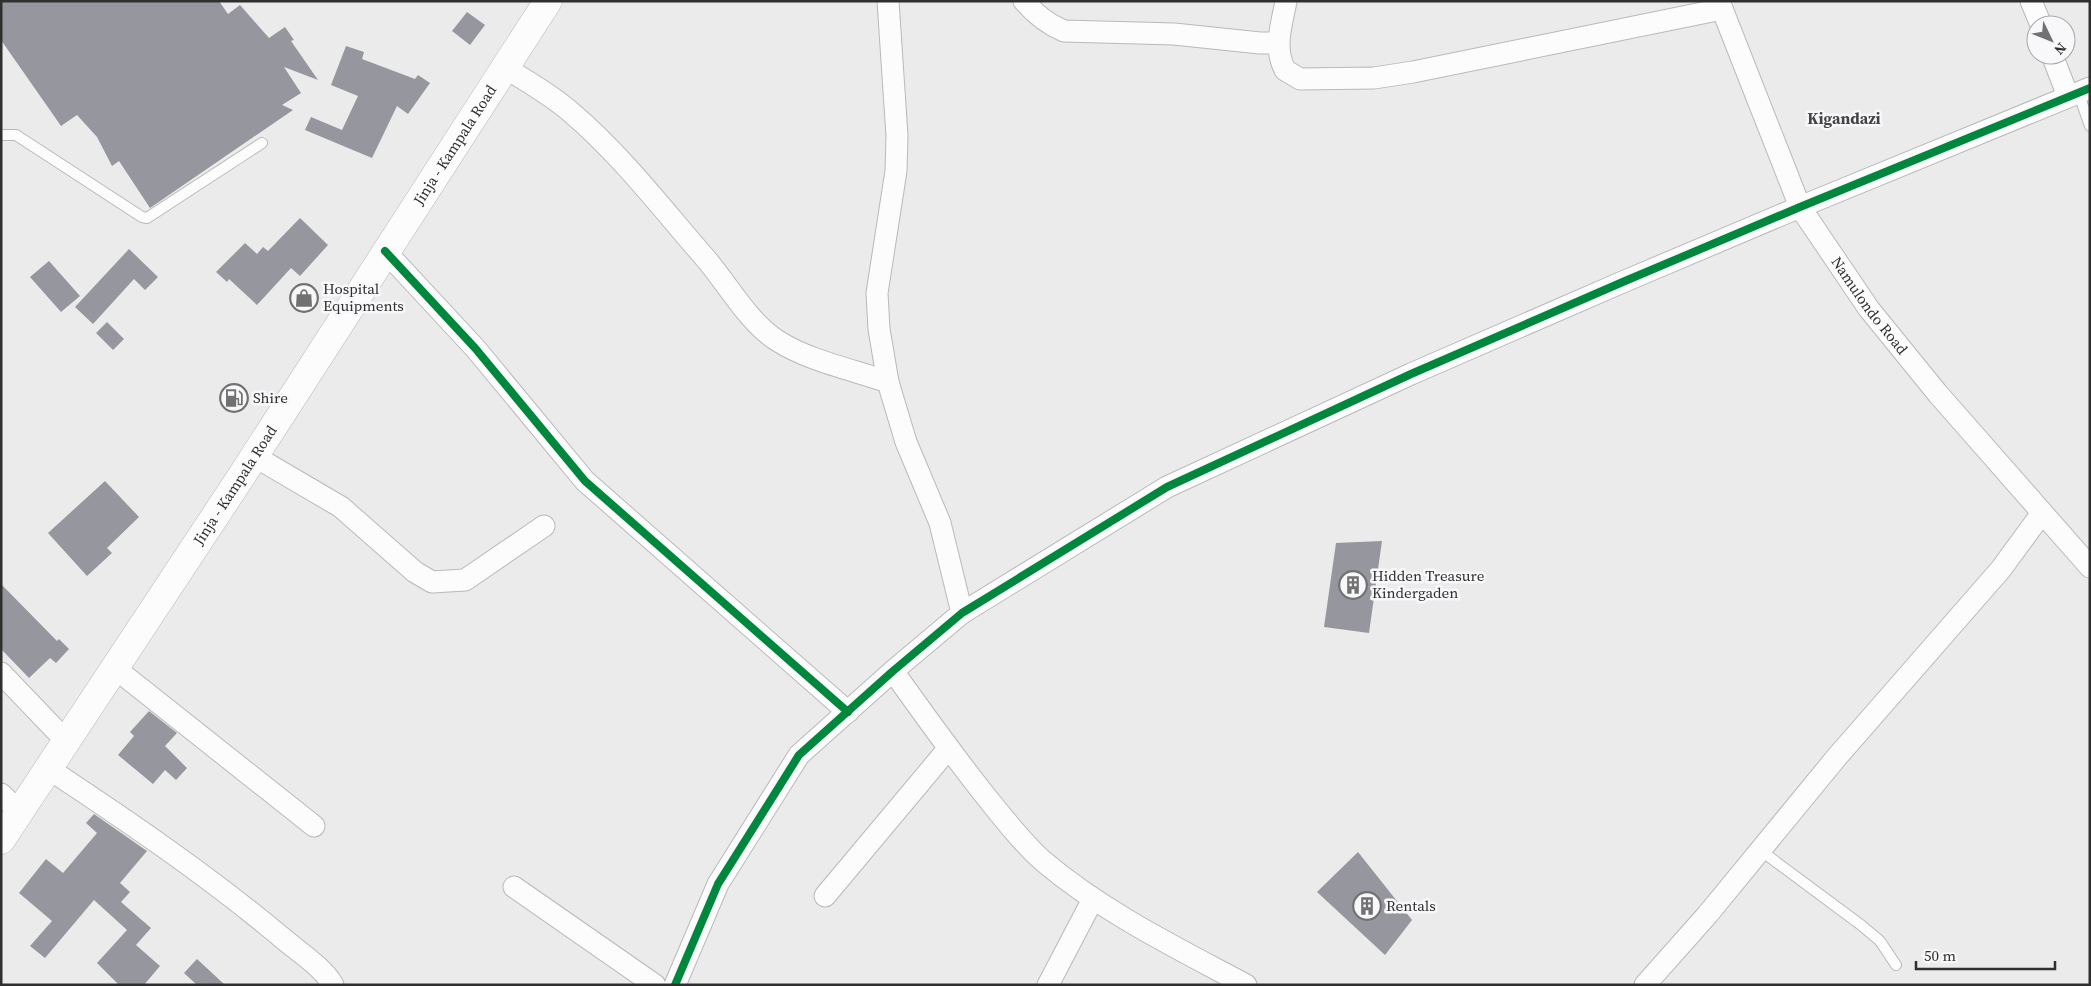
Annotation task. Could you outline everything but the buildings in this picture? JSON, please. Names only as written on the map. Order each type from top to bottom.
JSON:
[{"type":"highway","name":"Jinja - Kampala Road","points":[[1,840],[11,804],[49,769],[116,669],[548,1]]},
{"type":"street","points":[[888,1],[894,79],[896,162],[876,293],[878,329],[888,382],[906,442],[940,523],[962,613]]},
{"type":"street","points":[[1024,1],[1036,15],[1050,25],[1064,30],[1174,34],[1260,43],[1278,43]]},
{"type":"street","points":[[1286,1],[1278,43],[1285,70],[1300,79],[1374,78],[1413,72],[1720,5]]},
{"type":"street","points":[[2031,1],[2036,15]]},
{"type":"street","name":"Namulondo Road","points":[[1720,5],[1800,206],[1869,310],[1938,394],[2088,563]]},
{"type":"street","points":[[675,985],[723,876],[800,755],[893,671],[962,613],[1167,487],[1411,374],[1800,206],[2079,92],[2059,65]]},
{"type":"street","points":[[504,67],[546,93],[572,113],[602,141],[708,262],[762,328],[778,341],[804,354],[888,382]]},
{"type":"street","points":[[386,251],[475,348],[585,481],[848,712]]},
{"type":"street","points":[[254,456],[341,507],[415,572],[432,582],[465,580],[544,526]]},
{"type":"street","points":[[1645,985],[1708,914],[1836,758],[2001,569],[2042,513]]},
{"type":"street","points":[[116,669],[314,826]]},
{"type":"street","points":[[893,671],[948,749],[1042,860],[1093,899],[1246,985]]},
{"type":"street","points":[[1,673],[67,742]]},
{"type":"street","points":[[825,896],[948,749]]},
{"type":"street","points":[[49,769],[168,849],[232,896],[314,965],[333,985]]},
{"type":"street","points":[[514,887],[655,985]]},
{"type":"street","points":[[1048,985],[1093,899]]},
{"type":"lane","points":[[2079,92],[2090,126]]},
{"type":"lane","points":[[1,135],[16,135],[142,217],[148,218],[262,143]]},
{"type":"lane","points":[[1760,850],[1861,925],[1880,941],[1896,964]]},
{"type":"cycle path","points":[[675,985],[718,884],[799,755],[893,671],[962,613],[1167,487],[1411,374],[1625,281],[2090,88]]},
{"type":"cycle path","points":[[385,251],[475,348],[585,481],[848,712]]},
{"type":"place","name":"Hospital Equipments","points":[[304,298]]},
{"type":"place","name":"Shire","points":[[234,398]]},
{"type":"place","name":"Hidden Treasure Kindergaden","points":[[1353,585]]},
{"type":"place","name":"Rentals","points":[[1367,906]]},
{"type":"district","name":"Kigandazi","points":[[1844,118]]}]
